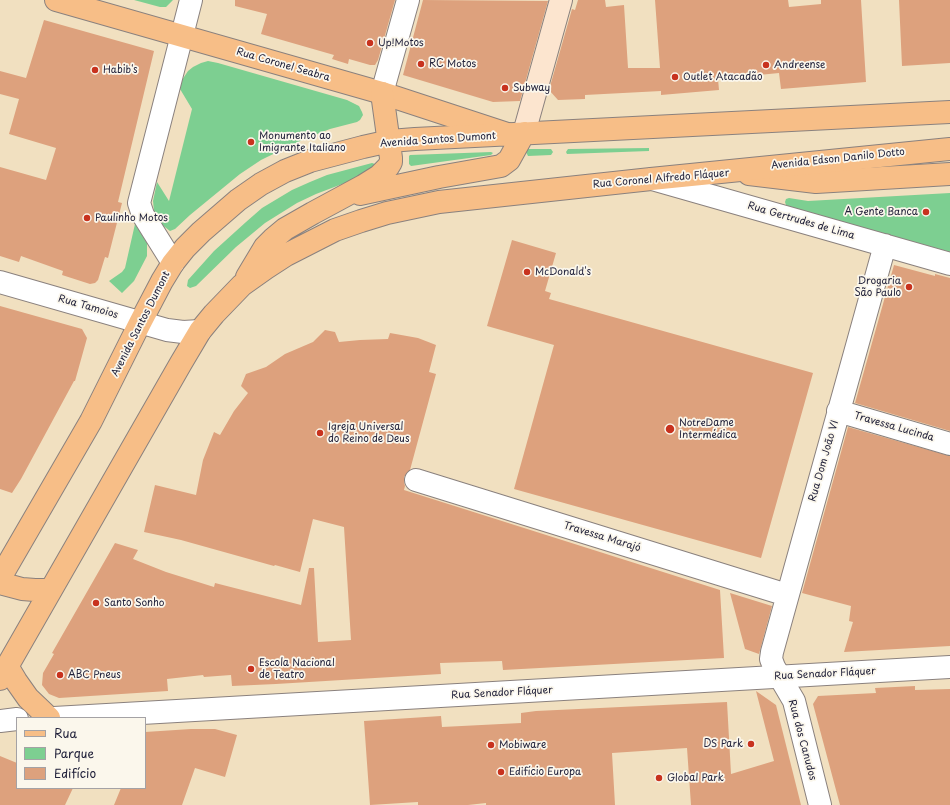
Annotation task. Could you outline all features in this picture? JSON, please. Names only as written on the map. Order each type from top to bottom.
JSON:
[{"type":"main road","name":"Rua Coronel Seabra","points":[[56,0],[382,93],[516,134]]},
{"type":"main road","points":[[340,199],[439,177],[501,166],[509,160],[516,134],[561,0]]},
{"type":"main road","points":[[48,717],[28,698],[16,681],[4,672],[200,331],[242,285],[265,247],[273,239],[285,229],[340,199],[378,176],[388,168],[391,162],[390,141],[382,93]]},
{"type":"main road","points":[[516,134],[950,112]]},
{"type":"main road","name":"Avenida Santos Dumont","points":[[0,578],[91,421],[140,323],[173,263],[201,232],[238,200],[285,171],[336,153],[390,141],[516,134]]},
{"type":"main road","name":"Avenida Edson Danilo Dotto","points":[[726,171],[950,149]]},
{"type":"main road","name":"Rua Coronel Alfredo Fláquer","points":[[242,285],[286,255],[336,230],[361,221],[414,207],[493,196],[726,171],[816,182],[950,174]]},
{"type":"main road","points":[[0,583],[22,589],[51,590]]},
{"type":"street","points":[[173,263],[143,215],[139,203],[191,0]]},
{"type":"street","points":[[382,93],[408,0]]},
{"type":"street","name":"Rua Gertrudes de Lima","points":[[651,179],[950,264]]},
{"type":"street","name":"Rua Dom João VI","points":[[780,677],[771,658],[772,652],[885,245]]},
{"type":"street","name":"Rua Tamoios","points":[[0,282],[167,330],[183,332],[200,331]]},
{"type":"street","name":"Travessa Lucinda","points":[[838,411],[950,444]]},
{"type":"street","name":"Travessa Marajó","points":[[416,480],[787,594]]},
{"type":"street","name":"Rua Senador Fláquer","points":[[72,717],[950,667]]},
{"type":"street","name":"Rua dos Canudos","points":[[780,677],[794,701],[820,805]]},
{"type":"street","points":[[0,721],[16,720]]},
{"type":"green space","points":[[134,0],[173,0],[166,7],[160,7]]},
{"type":"green space","points":[[208,61],[347,100],[359,106],[363,115],[357,122],[330,129],[302,140],[261,160],[240,174],[175,229],[170,231],[161,224],[154,211],[153,201],[157,182],[169,201],[192,109],[180,89],[182,80],[188,71],[193,67]]},
{"type":"green space","points":[[649,148],[649,151],[567,154],[566,152],[568,149]]},
{"type":"green space","points":[[528,149],[551,149],[553,152],[551,155],[528,156],[526,152]]},
{"type":"green space","points":[[493,153],[491,155],[411,166],[409,164],[410,155]]},
{"type":"green space","points":[[372,163],[375,164],[375,166],[358,178],[297,203],[265,223],[236,247],[196,286],[190,288],[187,286],[188,280],[214,251],[262,208],[292,190],[327,175]]},
{"type":"green space","points":[[950,193],[950,252],[790,207],[786,205],[785,202],[786,199],[789,198],[808,201]]},
{"type":"green space","points":[[135,224],[147,243],[147,256],[134,281],[122,293],[109,281],[122,272],[125,268]]},
{"type":"building","points":[[235,0],[395,0],[378,60],[375,65],[370,65],[349,59],[348,64],[332,59],[334,55],[261,34],[267,14],[235,6]]},
{"type":"building","points":[[423,0],[548,1],[520,101],[493,102],[403,75]]},
{"type":"building","points":[[578,0],[605,0],[606,7],[624,5],[628,68],[660,68],[655,0],[788,0],[789,7],[821,4],[821,0],[861,0],[866,82],[781,89],[779,73],[718,79],[719,90],[661,95],[661,91],[585,95],[585,99],[558,100],[549,90],[572,9],[575,10]]},
{"type":"building","points":[[899,0],[950,0],[950,63],[902,66]]},
{"type":"building","points":[[44,20],[154,51],[118,202],[122,203],[108,258],[105,257],[98,280],[95,283],[90,284],[62,275],[63,271],[21,256],[19,262],[0,256],[0,167],[46,180],[56,148],[9,134],[19,99],[0,94],[0,71],[26,78]]},
{"type":"building","points":[[512,240],[556,253],[545,291],[551,293],[549,299],[813,373],[761,558],[514,489],[554,345],[487,326]]},
{"type":"building","points":[[894,265],[935,276],[935,274],[950,278],[950,431],[855,403]]},
{"type":"building","points":[[0,306],[82,329],[87,338],[75,381],[12,493],[0,489]]},
{"type":"building","points":[[325,330],[335,332],[339,342],[388,339],[390,333],[418,338],[436,345],[429,372],[436,374],[410,470],[404,477],[404,490],[720,590],[724,658],[503,670],[502,661],[440,663],[441,674],[232,686],[231,675],[204,677],[203,675],[167,679],[168,691],[59,698],[49,694],[42,685],[43,673],[54,654],[52,653],[115,543],[138,550],[133,559],[166,572],[214,587],[215,583],[301,605],[309,568],[314,568],[318,642],[351,640],[344,527],[313,519],[300,572],[181,540],[144,532],[155,485],[196,495],[203,460],[214,432],[220,435],[234,411],[248,393],[241,386],[246,374],[266,367],[285,354],[313,342]]},
{"type":"building","points":[[848,427],[950,456],[950,646],[844,652],[853,622],[849,621],[851,606],[802,593]]},
{"type":"building","points":[[730,593],[772,606],[759,654],[745,649]]},
{"type":"building","points":[[915,686],[915,690],[950,689],[950,805],[840,805],[813,704],[818,696],[876,693],[875,688]]},
{"type":"building","points":[[756,691],[776,705],[801,805],[691,805],[687,748],[612,753],[615,805],[486,805],[486,803],[468,805],[418,805],[418,802],[370,805],[364,721],[441,716],[442,727],[521,723],[521,713],[536,711],[727,702],[731,774],[774,761]]},
{"type":"building","points":[[215,729],[237,735],[225,777],[195,768],[182,805],[114,805],[121,789],[146,789],[146,732]]},
{"type":"building","points":[[0,756],[16,763],[16,789],[73,789],[65,805],[0,805]]},
{"type":"place","name":"Up!Motos","points":[[370,43]]},
{"type":"place","name":"RC Motos","points":[[421,64]]},
{"type":"place","name":"Andreense","points":[[766,65]]},
{"type":"place","name":"Habib's","points":[[95,70]]},
{"type":"place","name":"Outlet Atacadão","points":[[675,77]]},
{"type":"place","name":"Subway","points":[[505,88]]},
{"type":"place","name":"Monumento ao Imigrante Italiano","points":[[251,142]]},
{"type":"place","name":"A Gente Banca","points":[[926,212]]},
{"type":"place","name":"Paulinho Motos","points":[[87,218]]},
{"type":"place","name":"McDonald's","points":[[527,272]]},
{"type":"place","name":"Drogaria São Paulo","points":[[909,287]]},
{"type":"place","name":"NotreDame Intermédica","points":[[670,429]]},
{"type":"place","name":"Igreja Universal do Reino de Deus","points":[[320,433]]},
{"type":"place","name":"Santo Sonho","points":[[96,603]]},
{"type":"place","name":"Escola Nacional de Teatro","points":[[251,669]]},
{"type":"place","name":"ABC Pneus","points":[[60,675]]},
{"type":"place","name":"DS Park","points":[[751,744]]},
{"type":"place","name":"Mobiware","points":[[491,745]]},
{"type":"place","name":"Edifício Europa","points":[[501,772]]},
{"type":"place","name":"Global Park","points":[[659,778]]}]
